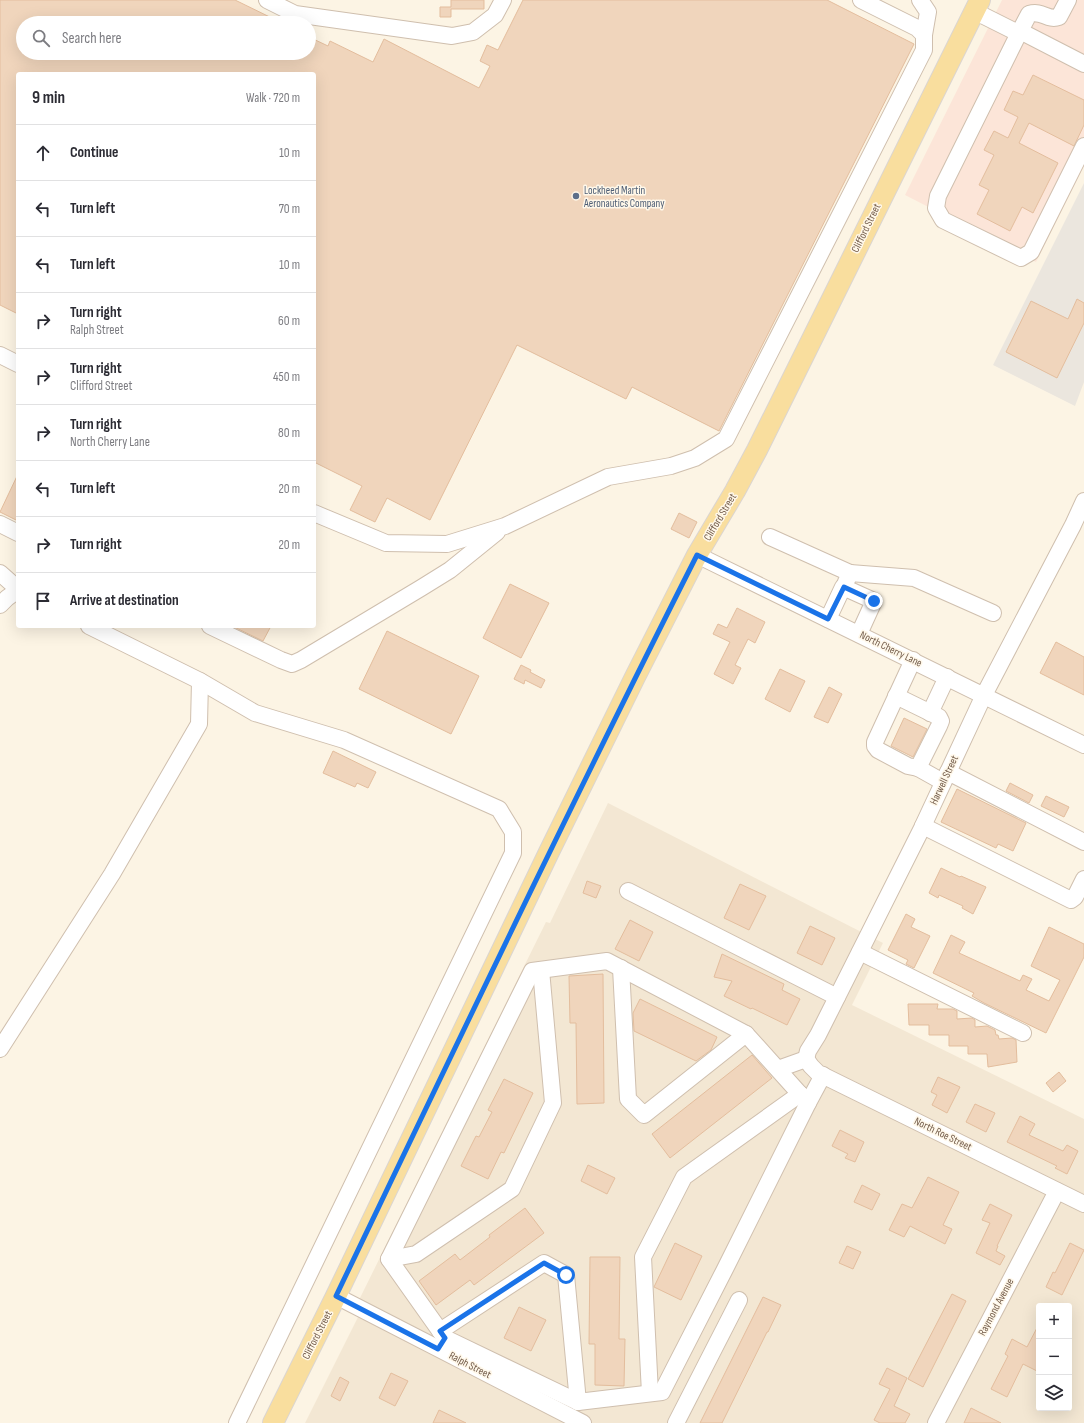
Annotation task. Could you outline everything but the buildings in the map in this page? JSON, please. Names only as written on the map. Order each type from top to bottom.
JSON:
[{"type":"main road","name":"Clifford Street","points":[[273,1423],[336,1296],[549,852],[635,677],[697,555],[735,491],[757,450],[977,6]]},
{"type":"street","points":[[266,0],[295,14],[309,16]]},
{"type":"street","points":[[316,17],[452,36],[473,32],[495,15],[503,0]]},
{"type":"street","points":[[861,0],[917,28],[924,34]]},
{"type":"street","points":[[316,514],[386,544],[447,544],[505,526],[608,477],[671,466],[695,458],[726,439],[924,50],[924,34],[928,12],[920,0]]},
{"type":"street","points":[[1068,0],[1059,18],[1054,19],[1035,12],[1029,14],[938,196],[936,208],[943,220],[1021,258],[1031,252],[1084,146]]},
{"type":"street","points":[[977,6],[1016,32],[1020,32],[1084,64]]},
{"type":"street","points":[[0,355],[16,363]]},
{"type":"street","name":"Harwell Street","points":[[806,1059],[808,1051],[860,952],[923,826],[984,695],[1073,525],[1084,501]]},
{"type":"street","points":[[0,524],[16,532]]},
{"type":"street","points":[[214,628],[292,664],[308,656],[450,570],[505,526]]},
{"type":"street","points":[[770,537],[847,580],[874,601],[859,634]]},
{"type":"street","name":"North Cherry Lane","points":[[697,555],[1084,745]]},
{"type":"street","points":[[0,573],[16,588]]},
{"type":"street","points":[[847,580],[914,578],[993,613]]},
{"type":"street","points":[[828,619],[847,580]]},
{"type":"street","points":[[0,605],[16,591]]},
{"type":"street","points":[[93,628],[200,681],[255,713],[344,740],[499,809],[513,832],[513,853],[237,1423]]},
{"type":"street","points":[[913,660],[875,742],[875,746],[878,750],[908,766],[946,777],[1084,842]]},
{"type":"street","points":[[930,712],[947,677]]},
{"type":"street","points":[[0,1049],[112,874],[199,724],[200,681]]},
{"type":"street","points":[[896,696],[930,712],[939,717],[941,721],[918,768]]},
{"type":"street","points":[[923,826],[1070,900],[1075,897],[1084,879]]},
{"type":"street","points":[[628,891],[837,997]]},
{"type":"street","points":[[860,952],[1023,1033]]},
{"type":"street","points":[[389,1259],[532,972],[607,961],[746,1034],[778,1068],[804,1099]]},
{"type":"street","points":[[621,968],[628,1099],[644,1115],[746,1034]]},
{"type":"street","points":[[389,1259],[416,1254],[512,1189],[553,1103],[541,970]]},
{"type":"street","points":[[778,1068],[806,1059]]},
{"type":"street","name":"North Roe Street","points":[[806,1059],[811,1066],[822,1075],[1084,1204]]},
{"type":"street","points":[[389,1259],[441,1339],[578,1402],[662,1392],[724,1271],[804,1099],[822,1075]]},
{"type":"street","points":[[650,1393],[643,1257],[684,1178],[804,1099]]},
{"type":"street","name":"Raymond Avenue","points":[[936,1423],[1057,1191]]},
{"type":"street","points":[[441,1339],[544,1263],[566,1275],[578,1402]]},
{"type":"street","name":"Ralph Street","points":[[336,1296],[441,1339],[555,1409],[583,1423]]},
{"type":"street","points":[[676,1423],[739,1300]]},
{"type":"street","points":[[555,1409],[561,1394]]},
{"type":"shaded area","points":[[1002,0],[1084,0],[1084,166],[1036,262],[905,195]]},
{"type":"shaded area","points":[[1084,183],[1084,382],[1075,406],[993,365]]},
{"type":"shaded area","points":[[608,803],[883,943],[852,1005],[1084,1119],[1084,1423],[305,1423],[364,1305],[358,1302],[546,922],[550,923]]},
{"type":"place","name":"Lockheed Martin Aeronautics Company","points":[[576,196]]},
{"type":"route","points":[[566,1275],[544,1263],[440,1331],[445,1338],[438,1349],[336,1296],[549,852],[697,555],[828,619],[844,587],[874,601]]}]
